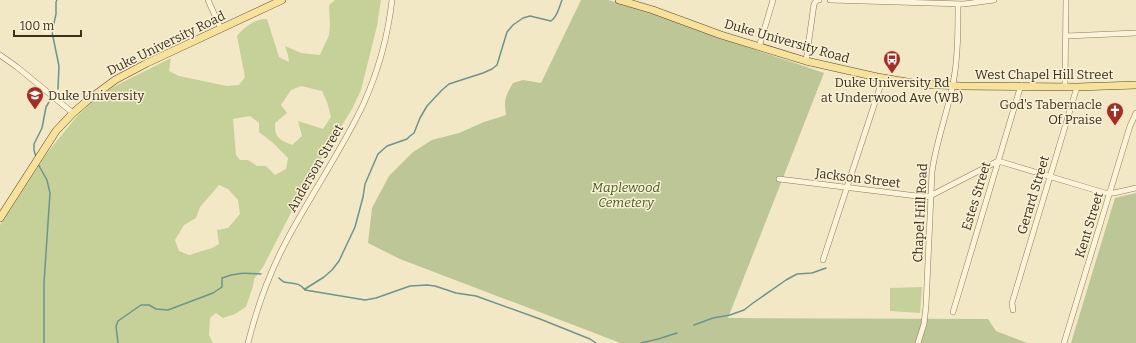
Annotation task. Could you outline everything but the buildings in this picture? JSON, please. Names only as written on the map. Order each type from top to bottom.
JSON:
[{"type":"main road","name":"Duke University Road","points":[[0,218],[56,131],[88,100],[115,80],[147,63],[282,0]]},
{"type":"main road","name":"Duke University Road","points":[[619,0],[654,10],[721,35],[806,61],[882,78],[919,84],[953,85]]},
{"type":"main road","name":"West Chapel Hill Street","points":[[953,85],[1136,85]]},
{"type":"street","points":[[208,0],[221,29]]},
{"type":"street","name":"Anderson Street","points":[[248,343],[256,313],[271,273],[287,238],[350,130],[369,92],[387,32],[392,0]]},
{"type":"street","points":[[760,47],[773,0]]},
{"type":"street","points":[[806,61],[814,4],[818,0]]},
{"type":"street","points":[[830,0],[958,4],[994,0]]},
{"type":"street","points":[[1065,86],[1066,0]]},
{"type":"street","name":"Chapel Hill Road","points":[[918,343],[924,324],[926,306],[932,172],[934,157],[953,85],[958,4]]},
{"type":"street","points":[[1066,36],[1136,33]]},
{"type":"street","points":[[0,55],[73,113]]},
{"type":"street","points":[[823,260],[882,78]]},
{"type":"street","name":"Estes Street","points":[[953,312],[1021,86]]},
{"type":"street","name":"Gerard Street","points":[[1013,310],[1012,303],[1077,86]]},
{"type":"street","name":"Kent Street","points":[[1064,343],[1130,126],[1136,113]]},
{"type":"street","points":[[998,161],[1110,194],[1136,188]]},
{"type":"street","name":"Jackson Street","points":[[780,178],[847,188],[925,197],[930,196],[998,161]]},
{"type":"green space","points":[[335,0],[381,0],[377,26],[361,90],[352,109],[296,203],[263,267],[254,279],[246,307],[235,314],[223,318],[216,313],[210,318],[209,335],[213,343],[0,343],[0,225],[47,153],[78,115],[93,101],[113,87],[171,58],[169,71],[179,76],[227,86],[239,85],[245,77],[237,36],[246,27],[263,19],[267,19],[279,57],[289,62],[285,46],[301,53],[320,55],[329,35],[329,5]],"holes":[[[301,86],[322,91],[331,117],[323,129],[298,121],[302,136],[292,145],[279,138],[276,132],[275,123],[287,113],[281,105],[291,90]],[[250,116],[259,123],[259,132],[272,142],[288,158],[286,169],[275,175],[266,166],[257,166],[248,160],[240,160],[236,155],[233,119]],[[219,185],[228,189],[238,200],[240,214],[228,228],[217,230],[219,244],[212,248],[189,255],[179,251],[175,240],[184,225],[196,218],[200,207]]]},
{"type":"green space","name":"Maplewood Cemetery","points":[[581,0],[608,0],[653,13],[824,73],[728,318],[988,319],[996,331],[1027,343],[619,343],[400,259],[368,243],[372,208],[389,176],[413,152],[432,140],[459,133],[484,122],[506,115],[506,98],[513,83],[523,80],[541,83]]},
{"type":"green space","points":[[1136,193],[1136,343],[1071,343],[1115,198]]},
{"type":"green space","points":[[922,287],[920,313],[890,311],[890,288]]},
{"type":"waterway","points":[[57,0],[52,32],[59,66],[58,89]]},
{"type":"waterway","points":[[303,288],[305,289],[324,277],[339,261],[355,227],[365,184],[378,154],[387,146],[407,139],[414,133],[427,106],[449,84],[483,73],[497,65],[507,32],[513,25],[523,18],[530,16],[551,21],[557,14],[562,0]]},
{"type":"waterway","points":[[36,157],[34,144],[42,128],[46,107],[49,102]]},
{"type":"waterway","points":[[38,164],[47,180],[50,193],[44,283],[44,343]]},
{"type":"waterway","points":[[694,325],[713,318],[730,315],[744,310],[786,280],[797,274],[812,273],[826,268]]},
{"type":"waterway","points":[[118,343],[116,326],[118,321],[141,305],[149,305],[156,309],[168,310],[213,293],[222,287],[222,278],[227,276],[246,273],[261,274]]},
{"type":"waterway","points":[[279,278],[284,282],[298,284],[305,290],[365,300],[376,298],[410,286],[435,286],[456,293],[476,296],[540,319],[590,339],[596,343]]},
{"type":"waterway","points":[[641,343],[677,333]]},
{"type":"place","name":"Duke University Rd at Underwood Ave (WB)","points":[[892,74]]},
{"type":"place","name":"Duke University","points":[[35,110]]},
{"type":"place","name":"God's Tabernacle Of Praise","points":[[1115,126]]}]
